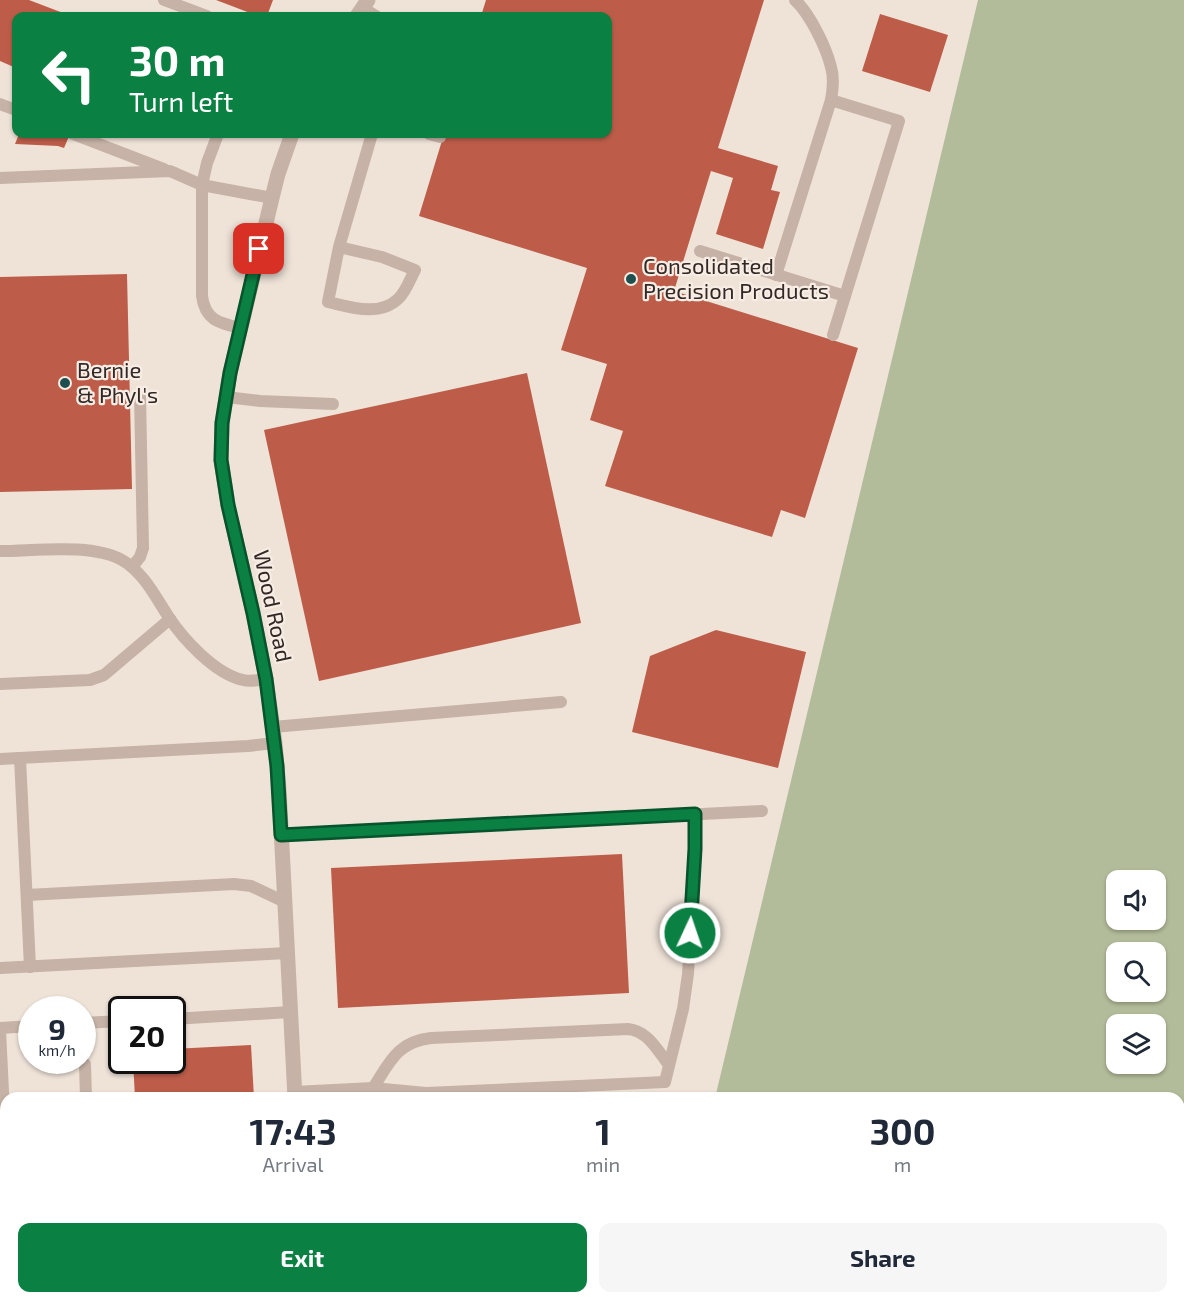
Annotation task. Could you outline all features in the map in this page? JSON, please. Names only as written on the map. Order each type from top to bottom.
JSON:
[{"type":"street","name":"Wood Road","points":[[290,138],[280,166],[240,328],[226,397],[221,443],[223,477],[228,505],[260,645],[275,743],[294,1092]]},
{"type":"lane","points":[[164,0],[196,12]]},
{"type":"lane","points":[[776,275],[831,100],[833,79],[831,66],[816,31],[804,10],[795,0]]},
{"type":"lane","points":[[831,100],[899,121],[832,335]]},
{"type":"lane","points":[[83,138],[202,185],[272,198]]},
{"type":"lane","points":[[216,138],[202,185],[202,296],[207,313],[216,320],[240,328]]},
{"type":"lane","points":[[339,247],[382,257],[415,270],[400,298],[383,308],[364,309],[328,302],[339,247],[371,138]]},
{"type":"lane","points":[[0,178],[170,171]]},
{"type":"lane","points":[[700,251],[845,296]]},
{"type":"lane","points":[[132,567],[140,557],[143,548],[140,394]]},
{"type":"lane","points":[[226,397],[333,404]]},
{"type":"lane","points":[[0,551],[88,550],[110,555],[132,567],[150,588],[182,635],[219,669],[243,680],[266,679]]},
{"type":"lane","points":[[0,684],[97,678],[104,675],[170,619]]},
{"type":"lane","points":[[273,727],[561,702]]},
{"type":"lane","points":[[0,759],[275,743]]},
{"type":"lane","points":[[20,758],[30,967]]},
{"type":"lane","points":[[281,835],[762,811]]},
{"type":"lane","points":[[448,1092],[665,1082],[683,1009],[688,974],[695,814]]},
{"type":"lane","points":[[27,895],[234,884],[251,886],[285,902]]},
{"type":"lane","points":[[0,968],[287,953]]},
{"type":"lane","points":[[186,1017],[290,1012]]},
{"type":"lane","points":[[3,1092],[0,1029],[18,1027]]},
{"type":"lane","points":[[373,1088],[396,1053],[404,1046],[431,1038],[634,1029],[650,1040],[669,1065]]},
{"type":"lane","points":[[85,1074],[86,1092]]},
{"type":"lane","points":[[328,1092],[373,1088],[415,1092]]},
{"type":"green space","points":[[978,0],[1184,0],[1184,1092],[716,1092]]},
{"type":"building","points":[[0,0],[29,0],[60,12],[12,12],[12,66],[0,61]]},
{"type":"building","points":[[216,0],[273,0],[268,12],[248,12]]},
{"type":"building","name":"Consolidated Precision Products","points":[[486,0],[764,0],[718,148],[778,166],[771,190],[780,192],[763,249],[716,234],[733,178],[711,171],[674,291],[858,348],[805,518],[781,510],[772,537],[605,486],[623,431],[590,420],[607,364],[561,350],[587,268],[419,216],[443,138],[612,138],[612,12],[482,12]]},
{"type":"building","points":[[880,14],[948,35],[930,92],[862,71]]},
{"type":"building","points":[[17,138],[68,138],[64,148],[15,144]]},
{"type":"building","name":"Bernie & Phyl's","points":[[127,274],[132,489],[0,492],[0,277]]},
{"type":"building","points":[[527,373],[581,623],[319,681],[264,430]]},
{"type":"building","points":[[716,630],[806,652],[778,768],[632,732],[650,656]]},
{"type":"building","points":[[622,854],[629,993],[338,1008],[331,868]]},
{"type":"building","points":[[251,1045],[254,1092],[135,1092],[134,1074],[186,1074],[186,1048]]},
{"type":"place","name":"Consolidated Precision Products","points":[[631,279]]},
{"type":"place","name":"Bernie & Phyl's","points":[[65,383]]},
{"type":"route","points":[[259,249],[230,373],[222,423],[221,460],[228,505],[260,645],[272,715],[281,835],[695,814],[690,933]]}]
